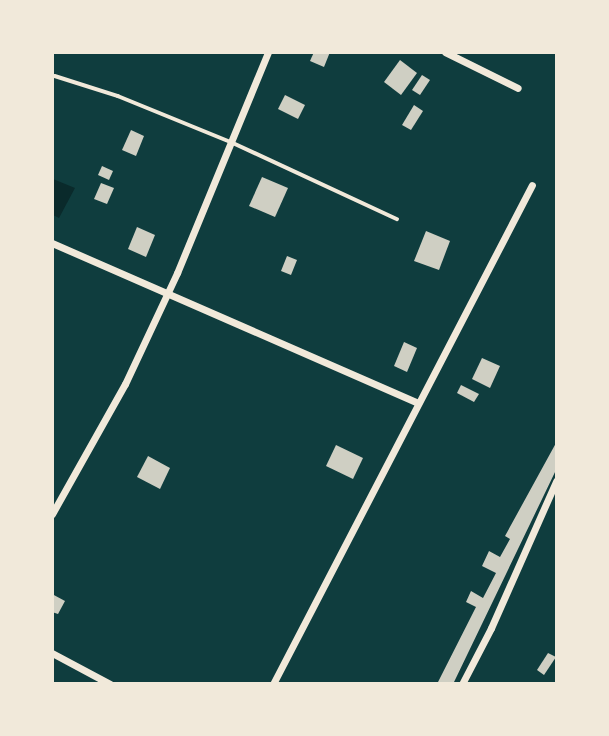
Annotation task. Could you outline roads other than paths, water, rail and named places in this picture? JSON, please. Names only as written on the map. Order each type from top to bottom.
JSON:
[{"type":"street","points":[[52,514],[125,384],[166,295],[268,52]]},
{"type":"street","points":[[445,52],[518,88]]},
{"type":"street","points":[[273,684],[532,185]]},
{"type":"street","points":[[52,243],[418,403]]},
{"type":"street","points":[[462,684],[491,628],[556,481]]},
{"type":"street","points":[[52,653],[110,684]]},
{"type":"lane","points":[[55,76],[118,96],[231,142],[397,219]]},
{"type":"water","points":[[53,179],[75,188],[59,218],[53,215]]}]
